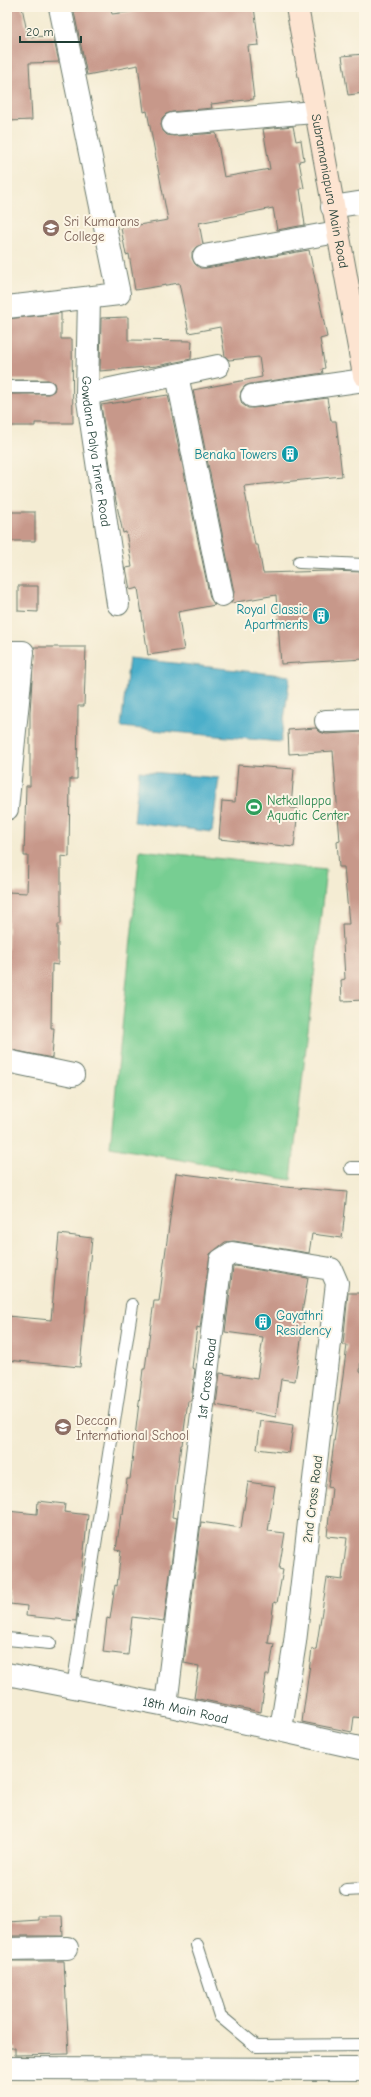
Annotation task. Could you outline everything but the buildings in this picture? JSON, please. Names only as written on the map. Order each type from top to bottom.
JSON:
[{"type":"main road","name":"Subramaniapura Main Road","points":[[297,7],[314,112],[364,375]]},
{"type":"street","points":[[7,307],[119,294],[60,7]]},
{"type":"street","points":[[173,124],[314,112]]},
{"type":"street","points":[[332,208],[364,202]]},
{"type":"street","points":[[204,256],[337,232]]},
{"type":"street","name":"Gowdana Palya Inner Road","points":[[89,298],[86,394],[118,604]]},
{"type":"street","points":[[86,394],[218,366]]},
{"type":"street","points":[[177,375],[222,595]]},
{"type":"street","points":[[252,396],[364,380]]},
{"type":"street","points":[[7,652],[23,652],[7,809]]},
{"type":"street","points":[[326,721],[364,720]]},
{"type":"street","points":[[7,1062],[73,1075]]},
{"type":"street","name":"1st Cross Road","points":[[166,1705],[221,1260],[232,1253],[331,1269]]},
{"type":"street","name":"2nd Cross Road","points":[[281,1729],[295,1642],[337,1283],[331,1269]]},
{"type":"street","name":"18th Main Road","points":[[7,1674],[281,1729],[364,1749]]},
{"type":"street","points":[[7,1949],[67,1948]]},
{"type":"street","points":[[7,2068],[364,2069]]},
{"type":"lane","points":[[7,387],[48,387]]},
{"type":"lane","points":[[299,562],[364,565]]},
{"type":"lane","points":[[351,1168],[364,1168]]},
{"type":"lane","points":[[73,1687],[132,1305]]},
{"type":"lane","points":[[7,1639],[50,1643]]},
{"type":"lane","points":[[346,1890],[364,1889]]},
{"type":"lane","points":[[197,1945],[220,2016],[256,2046],[364,2045]]},
{"type":"green space","points":[[140,850],[326,870],[291,1180],[110,1147]]},
{"type":"water","points":[[129,658],[290,676],[281,742],[121,727]]},
{"type":"water","points":[[139,771],[219,778],[212,832],[134,822]]},
{"type":"place","name":"Sri Kumarans College","points":[[51,228]]},
{"type":"place","name":"Benaka Towers","points":[[290,454]]},
{"type":"place","name":"Royal Classic Apartments","points":[[321,616]]},
{"type":"place","name":"Netkallappa Aquatic Center","points":[[254,807]]},
{"type":"place","name":"Gayathri Residency","points":[[263,1322]]},
{"type":"place","name":"Deccan International School","points":[[63,1427]]}]
